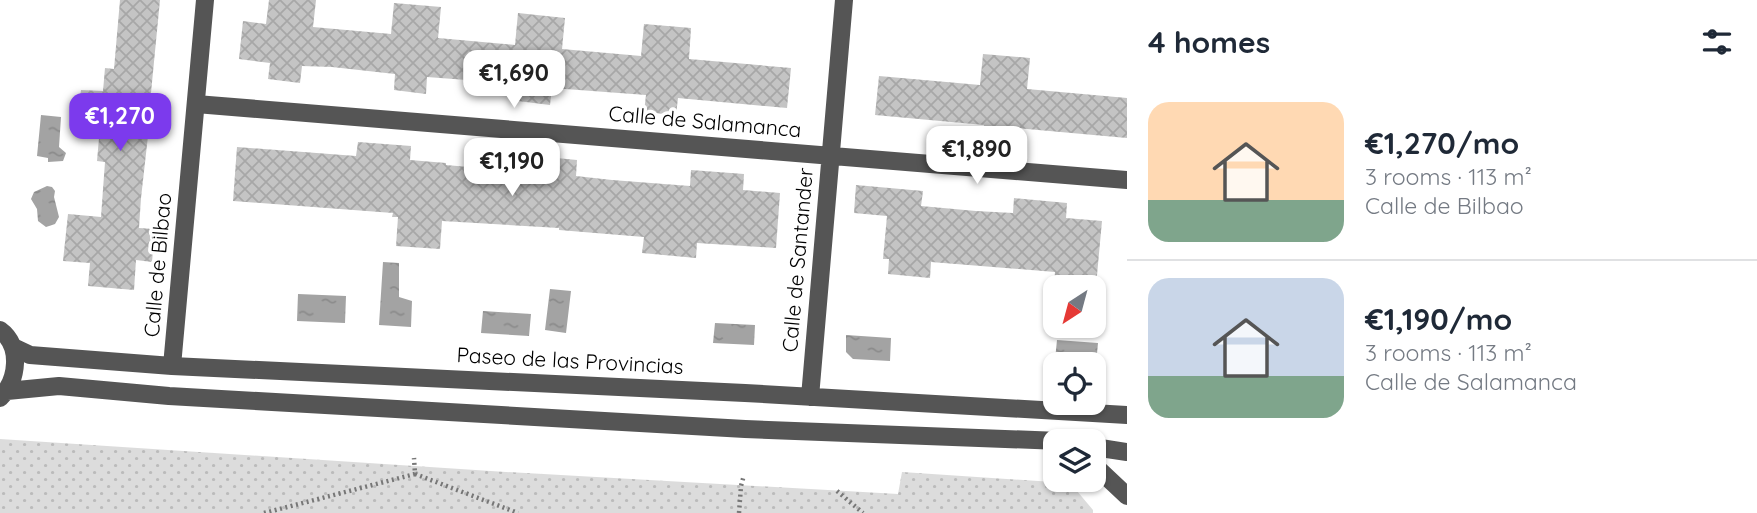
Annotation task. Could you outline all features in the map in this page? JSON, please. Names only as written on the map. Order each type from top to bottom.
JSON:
[{"type":"street","name":"Calle de Bilbao","points":[[172,366],[205,0]]},
{"type":"street","name":"Calle de Santander","points":[[810,397],[844,0]]},
{"type":"street","name":"Calle de Salamanca","points":[[196,104],[1127,180]]},
{"type":"street","points":[[0,330],[13,347],[15,359],[14,375],[4,394]]},
{"type":"street","name":"Paseo de las Provincias","points":[[13,347],[30,355],[172,366],[1127,415]]},
{"type":"street","points":[[4,394],[59,386],[182,397],[745,429],[1043,440]]},
{"type":"street","points":[[1106,449],[1127,452]]},
{"type":"street","points":[[1106,476],[1127,496]]},
{"type":"path","points":[[414,458],[415,474]]},
{"type":"path","points":[[264,513],[415,474],[518,513]]},
{"type":"path","points":[[739,513],[744,475]]},
{"type":"path","points":[[837,491],[863,513]]},
{"type":"shaded area","points":[[0,439],[898,494],[902,472],[1043,481],[1043,492],[1078,492],[1093,510],[1093,513],[0,513]]},
{"type":"water","points":[[41,115],[61,117],[59,147],[66,153],[63,161],[48,162],[48,158],[37,156]]},
{"type":"water","points":[[47,186],[55,191],[59,217],[55,224],[46,227],[38,221],[37,209],[31,199],[34,192]]},
{"type":"water","points":[[383,262],[399,263],[399,297],[412,301],[411,327],[379,325]]},
{"type":"water","points":[[550,289],[571,291],[566,333],[545,330]]},
{"type":"water","points":[[298,294],[346,296],[345,323],[297,321]]},
{"type":"water","points":[[483,311],[531,314],[529,336],[481,333]]},
{"type":"water","points":[[715,323],[755,325],[754,345],[713,343]]},
{"type":"water","points":[[846,335],[891,338],[890,361],[853,359],[846,352]]},
{"type":"water","points":[[1057,340],[1098,343],[1097,352],[1056,352]]},
{"type":"building","points":[[120,0],[160,0],[150,103],[167,105],[164,137],[148,136],[139,228],[155,229],[152,262],[136,260],[134,290],[88,286],[90,263],[63,261],[68,214],[101,217],[105,162],[97,161],[99,138],[77,136],[78,113],[81,90],[103,91],[105,68],[114,69]]},
{"type":"building","points":[[269,0],[316,0],[313,27],[391,34],[394,3],[441,7],[438,38],[515,45],[518,13],[565,18],[562,49],[641,56],[644,24],[691,28],[689,59],[791,68],[787,108],[678,98],[676,115],[644,112],[646,95],[552,88],[550,105],[518,101],[519,84],[427,77],[426,94],[394,90],[395,74],[332,67],[302,66],[300,83],[268,79],[270,63],[239,59],[243,21],[266,24]]},
{"type":"building","points":[[983,54],[1030,58],[1027,89],[1127,98],[1127,138],[1016,128],[1015,145],[982,141],[984,125],[875,115],[879,76],[980,85]]},
{"type":"building","points":[[358,142],[411,146],[410,160],[523,172],[525,155],[577,160],[576,176],[612,180],[690,186],[691,170],[744,174],[743,190],[780,193],[776,248],[697,243],[696,258],[642,253],[644,237],[559,228],[442,221],[440,249],[396,246],[398,217],[392,217],[393,213],[233,201],[237,147],[356,156]]},
{"type":"building","points":[[856,185],[923,191],[921,206],[976,211],[1013,213],[1014,198],[1067,203],[1066,218],[1102,221],[1097,275],[1055,275],[1055,272],[931,262],[930,278],[888,274],[889,259],[883,259],[887,216],[854,213]]}]
